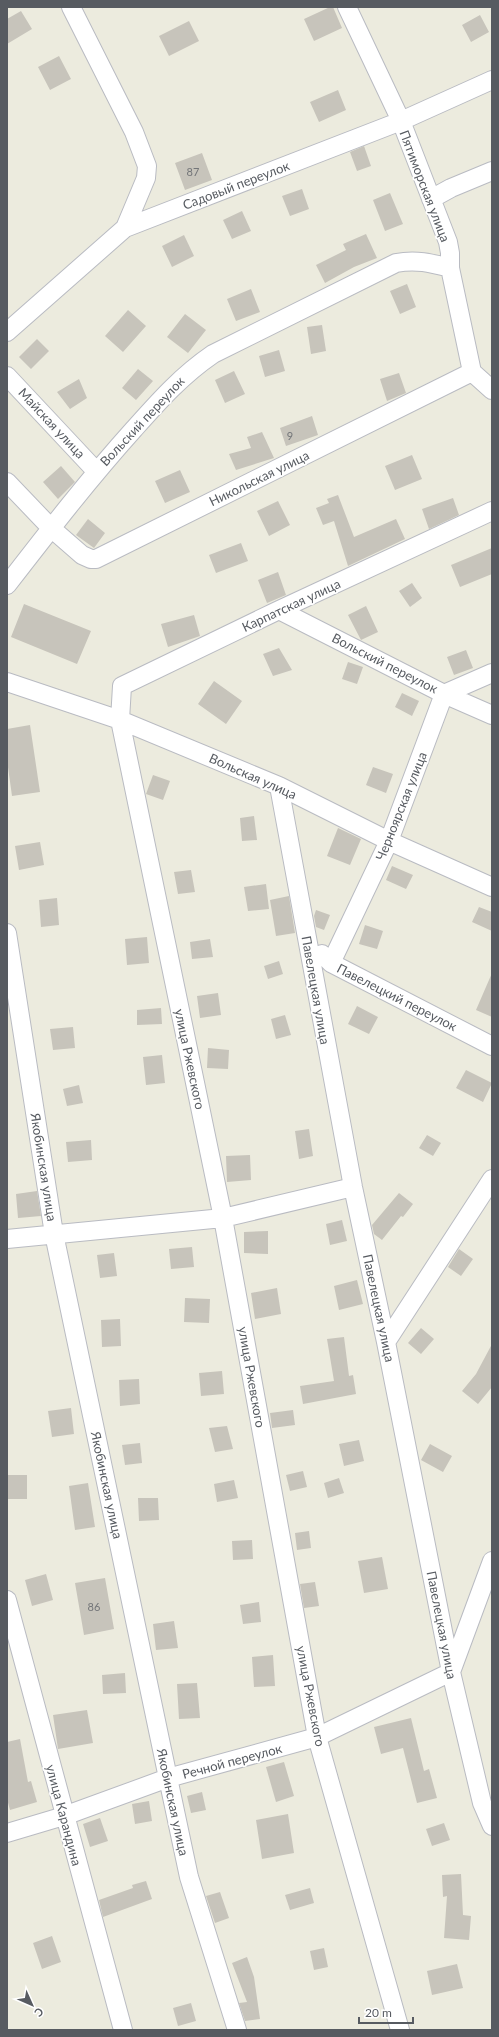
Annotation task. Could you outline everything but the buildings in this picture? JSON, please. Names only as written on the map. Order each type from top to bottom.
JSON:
[{"type":"street","points":[[71,7],[134,132],[147,166],[146,178],[126,228]]},
{"type":"street","name":"Пятиморская улица","points":[[347,7],[401,121],[448,242],[450,268],[472,372]]},
{"type":"street","name":"Садовый переулок","points":[[7,332],[126,228],[401,121],[492,80]]},
{"type":"street","points":[[431,199],[451,188],[492,171]]},
{"type":"street","name":"Вольский переулок","points":[[7,585],[96,471],[177,381],[213,354],[396,263],[410,260],[420,260],[450,268]]},
{"type":"street","points":[[472,372],[492,390]]},
{"type":"street","name":"Никольская улица","points":[[7,482],[50,528],[86,558],[96,559],[472,372]]},
{"type":"street","name":"Майская улица","points":[[7,376],[96,471]]},
{"type":"street","name":"Карпатская улица","points":[[120,720],[122,686],[279,610],[492,511]]},
{"type":"street","name":"Вольский переулок","points":[[279,610],[444,694],[492,715]]},
{"type":"street","points":[[444,694],[492,672]]},
{"type":"street","name":"Вольская улица","points":[[7,682],[120,720],[278,786],[390,841],[492,887]]},
{"type":"street","name":"Черноярская улица","points":[[331,963],[390,841],[444,694]]},
{"type":"street","name":"улица Ржевского","points":[[120,720],[223,1218],[317,1737],[400,2030]]},
{"type":"street","name":"Павелецкая улица","points":[[278,786],[353,1187],[386,1342],[451,1672],[492,1826]]},
{"type":"street","name":"Якобинская улица","points":[[7,933],[54,1234],[168,1778],[189,1877],[237,2030]]},
{"type":"street","name":"Павелецкий переулок","points":[[307,940],[331,963],[492,1046]]},
{"type":"street","points":[[386,1342],[492,1179]]},
{"type":"street","points":[[7,1239],[223,1218],[353,1187]]},
{"type":"street","points":[[451,1672],[492,1561]]},
{"type":"street","name":"улица Карандина","points":[[7,1600],[64,1816],[123,2030]]},
{"type":"street","name":"Речной переулок","points":[[7,1833],[64,1816],[168,1778],[317,1737],[451,1672]]}]
